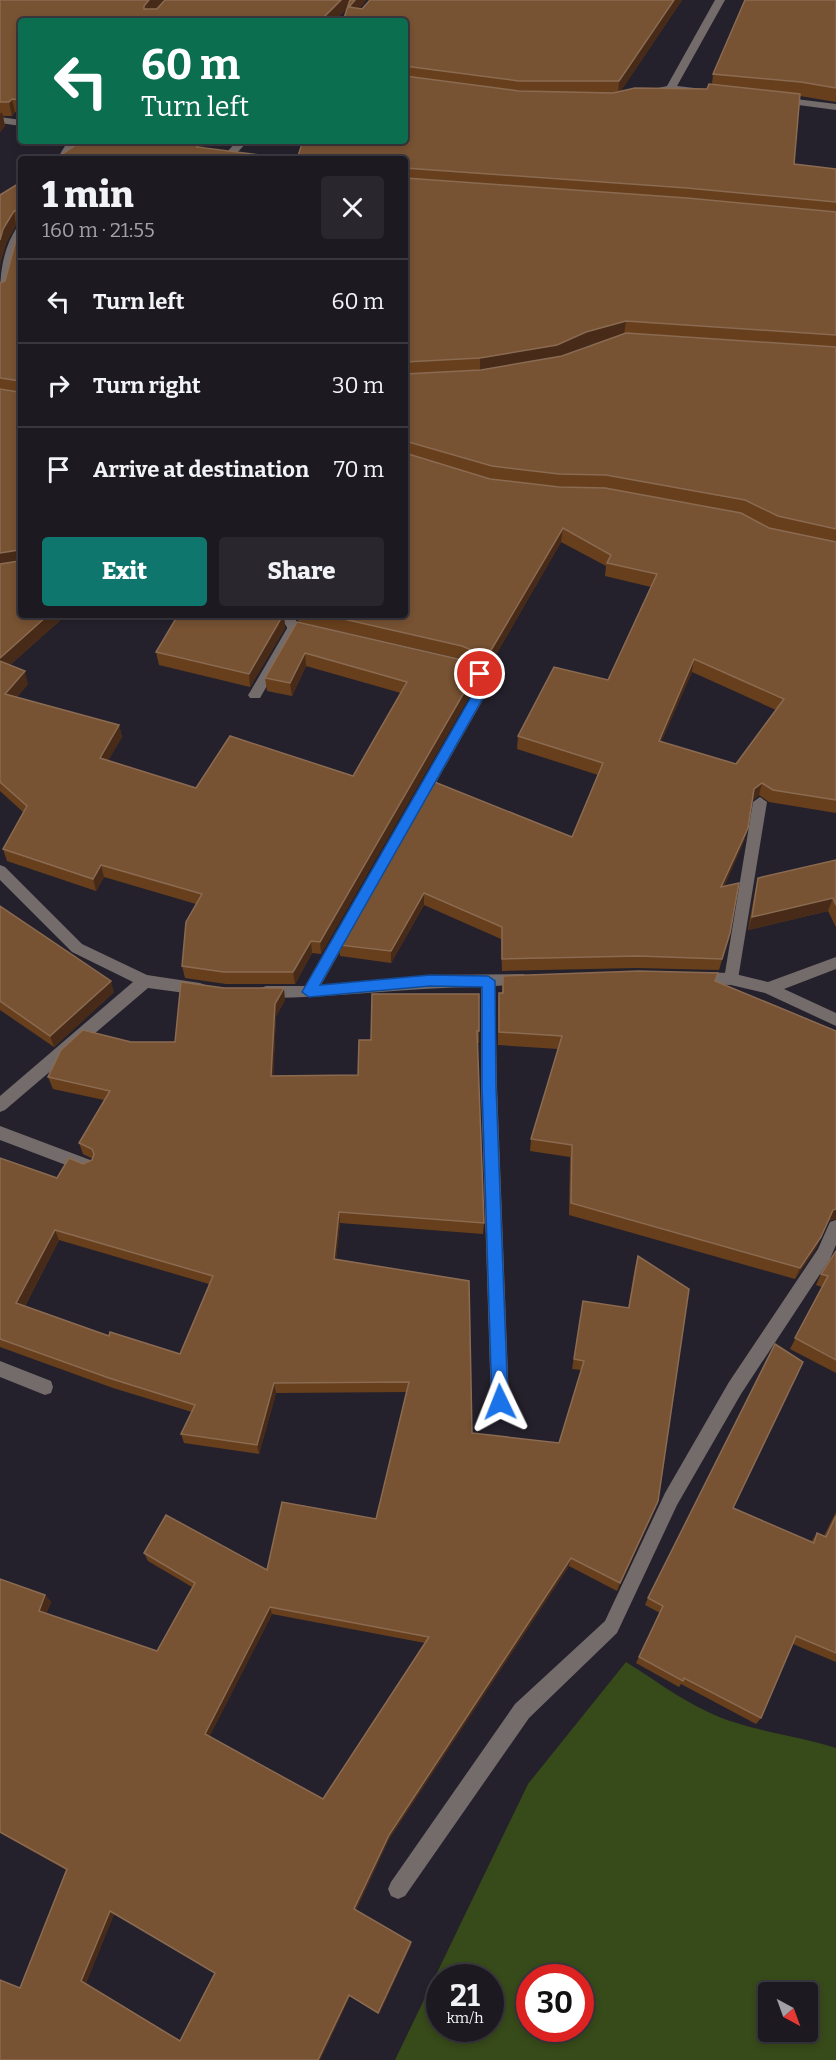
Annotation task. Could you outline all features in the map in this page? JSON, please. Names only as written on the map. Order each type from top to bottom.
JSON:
[{"type":"street","points":[[671,88],[720,0]]},
{"type":"street","points":[[641,94],[671,88],[716,92]]},
{"type":"street","points":[[771,99],[836,107]]},
{"type":"street","points":[[0,120],[18,123]]},
{"type":"street","points":[[238,144],[227,151],[244,156]]},
{"type":"street","points":[[0,294],[13,243],[18,234]]},
{"type":"street","points":[[288,618],[294,628],[326,634]]},
{"type":"street","points":[[255,695],[294,628]]},
{"type":"street","points":[[309,992],[477,698],[484,679],[480,674],[438,661]]},
{"type":"street","points":[[731,979],[760,802]]},
{"type":"street","points":[[0,871],[77,948],[145,981],[215,991]]},
{"type":"street","points":[[768,988],[836,963]]},
{"type":"street","points":[[684,977],[731,979],[768,988],[836,1020]]},
{"type":"street","points":[[250,992],[309,992],[430,981],[534,980]]},
{"type":"street","points":[[0,1106],[145,981]]},
{"type":"street","points":[[488,981],[489,1098],[500,1402]]},
{"type":"street","points":[[0,1133],[88,1166]]},
{"type":"street","points":[[398,1889],[522,1711],[611,1627],[671,1499],[735,1388],[824,1254],[836,1227]]},
{"type":"street","points":[[0,1369],[45,1387]]},
{"type":"green space","points":[[626,1662],[685,1700],[721,1718],[836,1748],[836,2060],[395,2060],[426,1996],[426,2042],[504,2042],[504,1964],[441,1964],[528,1784]]},
{"type":"building","points":[[0,0],[149,0],[144,9],[157,9],[165,0],[341,0],[323,18],[18,18],[18,100],[0,102]]},
{"type":"building","points":[[350,0],[355,0],[349,7],[362,9],[370,0],[674,0],[619,81],[519,81],[408,66],[408,18],[344,18]]},
{"type":"building","points":[[745,0],[836,0],[836,88],[801,82],[713,74]]},
{"type":"building","points":[[408,76],[519,91],[613,93],[635,88],[707,89],[709,84],[800,94],[794,164],[836,169],[836,202],[687,188],[408,168],[408,156],[298,156],[302,144],[408,144]]},
{"type":"building","points":[[78,144],[200,144],[197,147],[267,156],[60,156]]},
{"type":"building","points":[[408,178],[687,198],[836,212],[836,335],[626,321],[586,332],[557,345],[480,358],[408,362]]},
{"type":"building","points":[[18,184],[18,210],[14,211],[3,229],[0,240],[0,195]]},
{"type":"building","points":[[18,232],[18,381],[0,378],[0,283],[5,281]]},
{"type":"building","points":[[626,333],[836,347],[836,529],[778,516],[745,500],[606,475],[559,474],[492,466],[408,442],[408,374],[481,370],[562,356]]},
{"type":"building","points":[[0,389],[18,392],[18,550],[0,553]]},
{"type":"building","points":[[408,454],[490,479],[559,487],[605,488],[741,513],[769,528],[836,542],[836,800],[773,790],[762,783],[754,789],[748,828],[721,887],[739,883],[730,933],[722,959],[638,956],[502,959],[502,927],[424,893],[391,951],[339,945],[432,781],[572,837],[603,763],[518,736],[554,667],[608,680],[657,574],[607,563],[611,555],[563,528],[487,657],[462,646],[339,618],[408,618]],"holes":[[[694,659],[784,699],[736,764],[659,741]]]},
{"type":"building","points":[[18,561],[18,618],[45,618],[0,658],[0,564]]},
{"type":"building","points":[[176,618],[281,618],[249,674],[156,652]]},
{"type":"building","points":[[297,622],[458,659],[475,667],[469,684],[320,942],[311,941],[293,972],[224,972],[182,966],[186,922],[202,894],[101,865],[93,879],[3,849],[27,806],[0,782],[0,661],[25,671],[5,694],[119,725],[100,758],[196,788],[230,736],[353,776],[407,682],[305,653],[290,683],[265,678]]},
{"type":"building","points":[[836,860],[836,905],[833,898],[752,917],[758,878]]},
{"type":"building","points":[[0,906],[111,981],[50,1036],[0,1001]]},
{"type":"building","points":[[639,971],[718,973],[715,981],[836,1031],[836,1209],[833,1210],[821,1237],[800,1268],[571,1203],[572,1145],[531,1139],[562,1036],[499,1032],[499,993],[503,993],[503,976]]},
{"type":"building","points":[[181,982],[224,988],[284,988],[275,1004],[271,1076],[358,1075],[359,1040],[371,1040],[372,994],[479,994],[479,1031],[477,1031],[484,1223],[339,1212],[334,1259],[469,1281],[472,1433],[559,1443],[584,1361],[574,1359],[583,1301],[629,1308],[638,1256],[689,1289],[658,1501],[620,1583],[571,1558],[389,1835],[354,1909],[411,1942],[378,2013],[349,1995],[318,2060],[0,2060],[0,1980],[20,1988],[67,1869],[0,1832],[0,1579],[45,1595],[39,1611],[157,1651],[195,1583],[144,1553],[166,1515],[267,1570],[282,1502],[376,1519],[409,1382],[274,1383],[257,1445],[181,1434],[195,1405],[109,1378],[0,1339],[0,1158],[57,1178],[69,1158],[83,1164],[92,1160],[94,1154],[92,1149],[79,1143],[110,1091],[48,1077],[61,1050],[83,1030],[131,1042],[175,1042]],"holes":[[[55,1230],[213,1276],[180,1354],[110,1332],[109,1336],[16,1303]],[[270,1607],[429,1637],[323,1799],[205,1734]],[[110,1911],[215,1973],[180,2041],[81,1981]]]},
{"type":"building","points":[[836,1251],[836,1360],[795,1338],[828,1276],[821,1274]]},
{"type":"building","points":[[775,1344],[803,1362],[733,1508],[814,1543],[817,1533],[826,1537],[836,1516],[836,1653],[796,1636],[761,1718],[639,1657],[663,1606],[648,1598]]},
{"type":"route","points":[[480,674],[484,679],[477,698],[309,992],[430,981],[488,981],[489,1086],[500,1402]]}]
